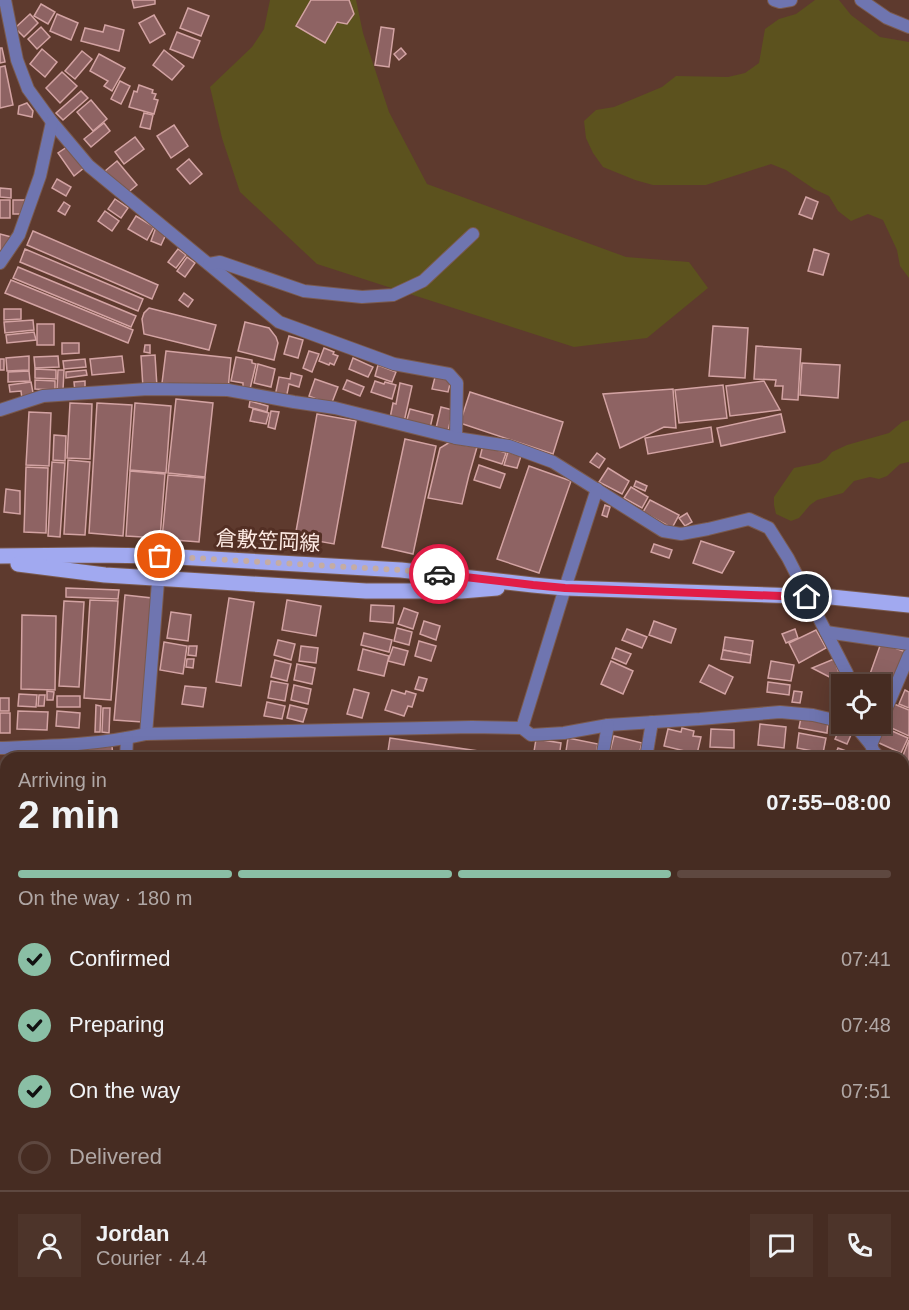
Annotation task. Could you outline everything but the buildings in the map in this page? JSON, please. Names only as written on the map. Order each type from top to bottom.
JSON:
[{"type":"main road","name":"倉敷笠岡線","points":[[0,556],[160,556],[401,570],[565,588],[831,597],[909,605]]},
{"type":"main road","name":"倉敷笠岡線","points":[[0,561],[105,575],[366,591],[461,591],[533,585]]},
{"type":"street","points":[[5,0],[17,60],[28,89],[89,166],[279,322],[394,364],[449,374],[457,383],[456,438]]},
{"type":"street","points":[[774,0],[780,2],[791,0]]},
{"type":"street","points":[[861,0],[887,18],[909,27]]},
{"type":"street","points":[[0,263],[19,235],[40,176],[52,122]]},
{"type":"street","points":[[209,264],[220,262],[304,291],[362,297],[393,295],[423,281],[473,234]]},
{"type":"street","points":[[0,410],[43,396],[148,390],[228,390],[335,408],[456,438],[509,446],[553,462],[663,531],[681,534],[749,519],[769,528],[788,558],[847,674]]},
{"type":"street","points":[[522,728],[597,489]]},
{"type":"street","points":[[146,734],[160,556]]},
{"type":"street","points":[[826,632],[909,644]]},
{"type":"street","points":[[873,752],[909,655]]},
{"type":"street","points":[[0,748],[64,746],[146,734],[472,727],[522,728],[531,735],[564,734],[608,725],[780,712],[831,719]]},
{"type":"street","points":[[646,752],[652,722]]},
{"type":"street","points":[[603,752],[608,725]]},
{"type":"street","points":[[861,734],[873,752]]},
{"type":"street","points":[[126,752],[127,738]]},
{"type":"shaded area","points":[[270,0],[356,0],[363,33],[389,112],[427,184],[626,257],[689,262],[708,288],[647,338],[574,347],[317,264],[240,192],[222,138],[210,87],[252,47],[264,29]]},
{"type":"shaded area","points":[[815,0],[839,0],[851,15],[880,37],[909,42],[909,278],[900,266],[897,250],[883,220],[868,214],[851,221],[838,211],[829,196],[786,170],[771,164],[706,185],[653,185],[603,167],[586,138],[584,121],[596,110],[614,107],[662,87],[676,76],[728,77],[745,73],[759,63],[765,29],[779,19],[796,14]]},
{"type":"shaded area","points":[[909,420],[909,462],[900,464],[887,476],[879,479],[870,477],[854,481],[843,493],[817,500],[799,518],[791,521],[776,514],[774,497],[794,468],[819,463],[832,452],[847,445],[889,433],[902,422]]},
{"type":"way so far","points":[[160,556],[439,574]]},
{"type":"route","points":[[439,574],[565,588],[807,597]]}]
